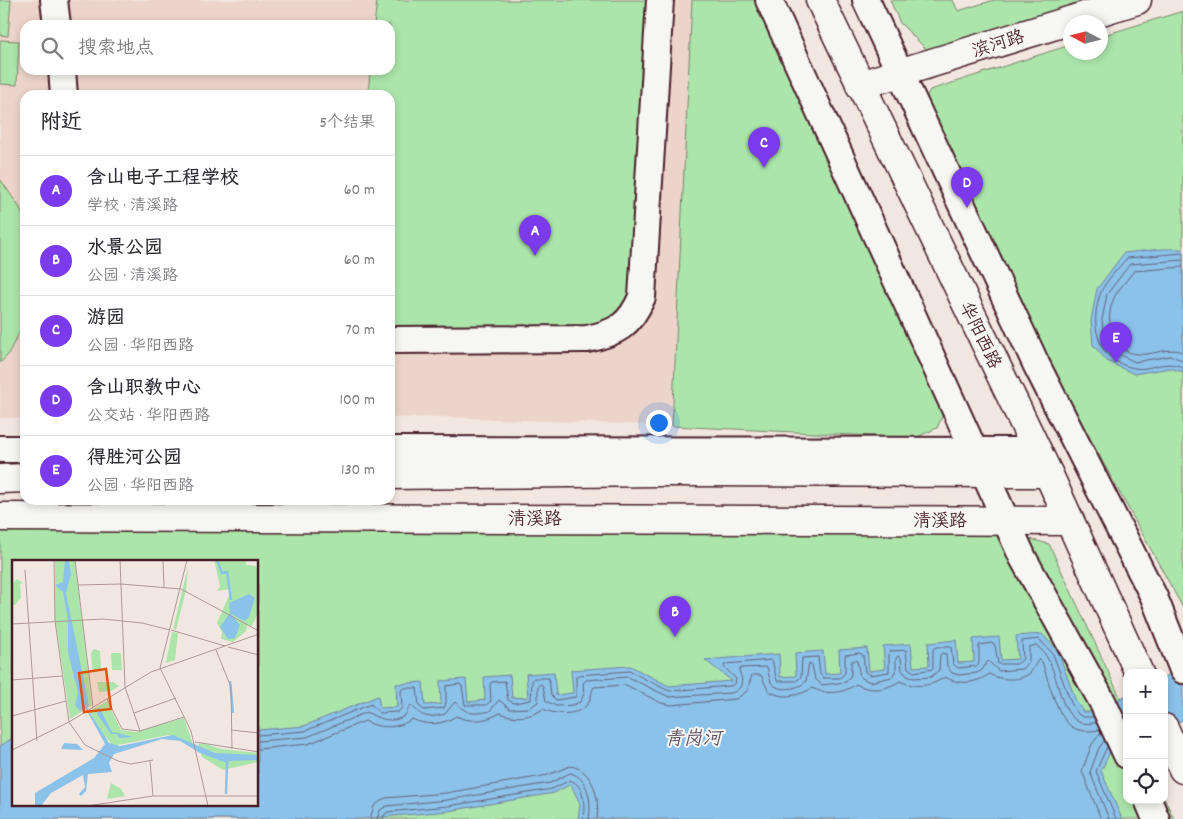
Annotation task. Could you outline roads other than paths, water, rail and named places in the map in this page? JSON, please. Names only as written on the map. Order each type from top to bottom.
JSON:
[{"type":"main road","name":"华阳西路","points":[[820,0],[1043,462],[1137,669]]},
{"type":"main road","name":"滨河路","points":[[860,85],[1137,0]]},
{"type":"main road","points":[[395,475],[660,472],[979,461],[1043,462]]},
{"type":"main road","points":[[0,479],[20,478]]},
{"type":"main road","name":"清溪路","points":[[0,517],[339,509],[1069,521]]},
{"type":"main road","points":[[1168,736],[1183,769]]},
{"type":"street","points":[[54,0],[56,20]]},
{"type":"street","points":[[395,340],[587,339],[605,335],[623,326],[634,314],[642,297],[660,0]]},
{"type":"street","points":[[768,0],[1023,558],[1102,701],[1123,746]]},
{"type":"street","points":[[866,0],[1037,366],[1154,597],[1181,667]]},
{"type":"street","points":[[62,75],[64,90]]},
{"type":"street","points":[[0,449],[20,449]]},
{"type":"street","points":[[395,450],[979,461]]},
{"type":"street","points":[[1150,804],[1156,819]]},
{"type":"water","points":[[1183,249],[1183,372],[1170,368],[1134,374],[1107,361],[1093,345],[1091,320],[1097,289],[1124,253]]},
{"type":"water","name":"青岗河","points":[[1042,634],[1058,651],[1076,701],[1083,712],[1094,712],[1123,697],[1123,744],[1112,748],[1101,771],[1122,819],[578,819],[580,804],[571,784],[554,793],[448,811],[361,819],[0,819],[0,746],[12,738],[12,806],[259,806],[259,730],[304,726],[378,696],[380,708],[397,707],[396,684],[423,682],[425,705],[441,704],[440,681],[466,679],[468,702],[485,700],[484,677],[510,675],[512,698],[528,697],[526,674],[554,672],[556,695],[573,693],[571,670],[630,666],[669,686],[732,681],[705,660],[779,654],[780,677],[796,676],[795,653],[823,651],[825,674],[840,673],[839,650],[867,648],[869,671],[885,669],[883,646],[911,644],[913,667],[929,666],[928,643],[956,640],[958,663],[974,662],[973,639],[999,637],[1001,660],[1018,659],[1016,636]]},
{"type":"water","points":[[1183,668],[1183,720],[1168,726],[1168,714],[1168,675]]},
{"type":"place","name":"游园","points":[[764,168]]},
{"type":"place","name":"含山职教中心","points":[[967,208]]},
{"type":"place","name":"含山电子工程学校","points":[[535,256]]},
{"type":"place","name":"得胜河公园","points":[[1116,363]]},
{"type":"place","name":"水景公园","points":[[675,637]]}]
